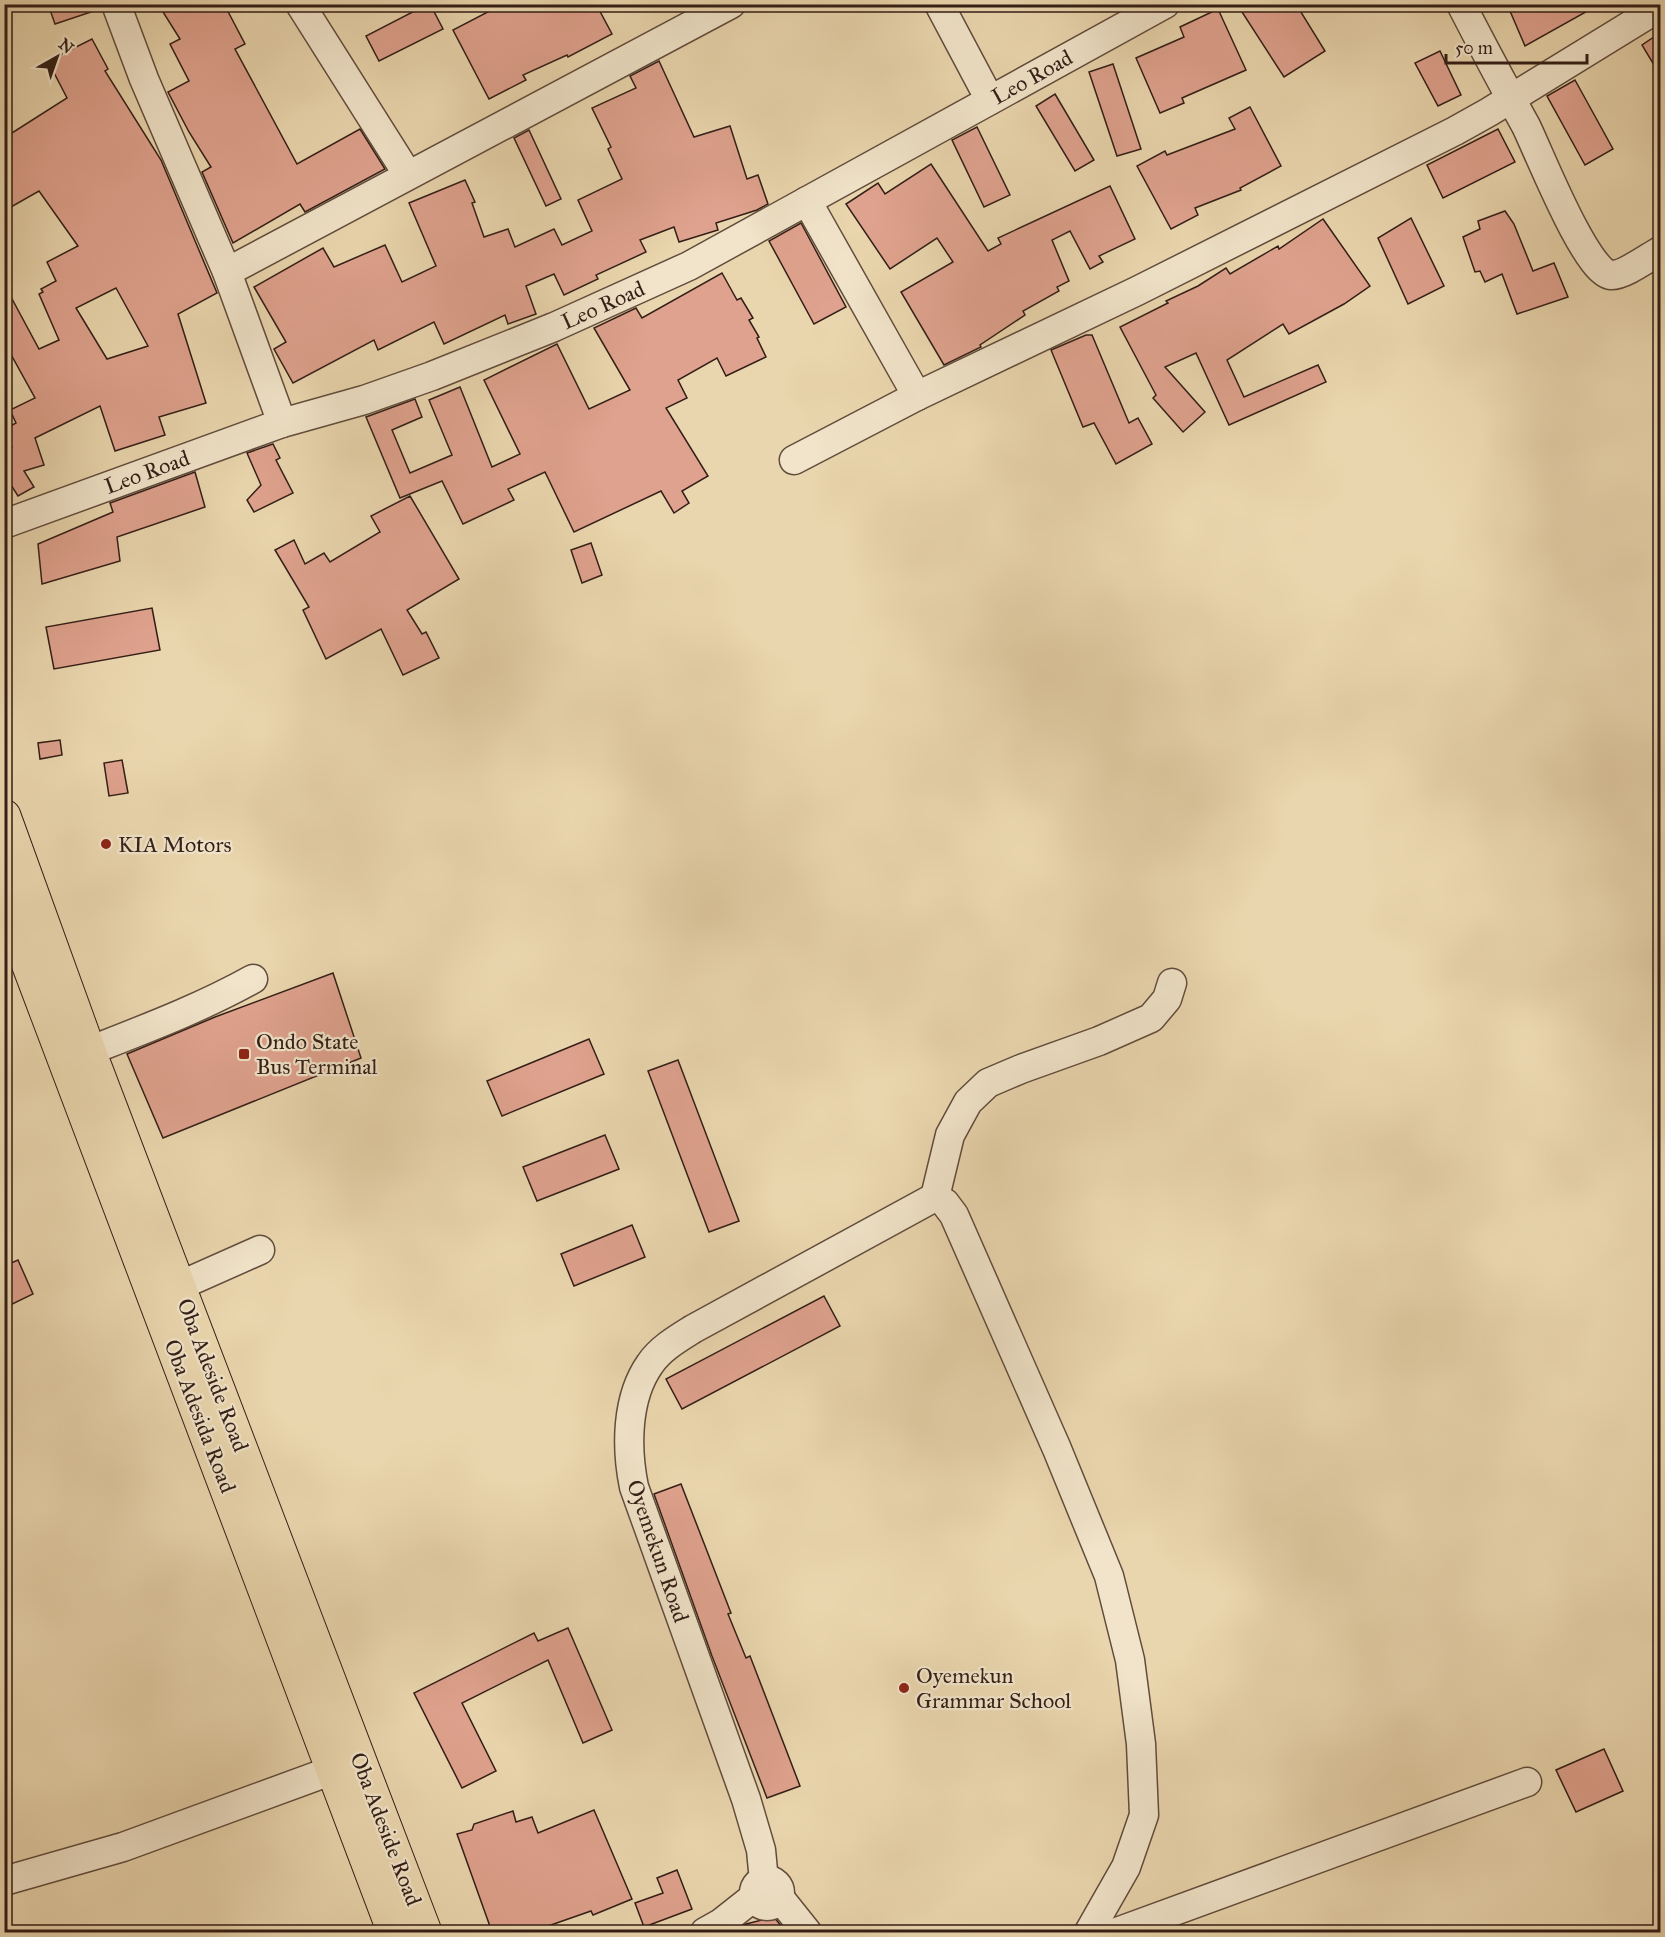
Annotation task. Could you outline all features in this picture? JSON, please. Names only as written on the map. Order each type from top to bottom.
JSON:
[{"type":"main road","name":"Oba Adeside Road","points":[[4,816],[21,933],[89,1051],[179,1286],[347,1765],[425,1932]]},
{"type":"main road","name":"Oba Adesida Road","points":[[4,900],[21,933],[347,1765],[394,1932]]},
{"type":"street","points":[[116,4],[144,79],[227,272],[282,423]]},
{"type":"street","points":[[300,4],[408,175]]},
{"type":"street","points":[[227,272],[730,4]]},
{"type":"street","points":[[939,4],[990,100]]},
{"type":"street","name":"Leo Road","points":[[4,524],[282,423],[364,400],[432,376],[554,327],[689,266],[1165,4]]},
{"type":"street","points":[[1461,4],[1527,128],[1562,206],[1593,261],[1603,272],[1610,275],[1621,273],[1660,251]]},
{"type":"street","points":[[794,460],[917,396],[1148,286],[1455,131],[1660,7]]},
{"type":"street","points":[[807,201],[917,396]]},
{"type":"street","points":[[89,1051],[170,1019],[253,979]]},
{"type":"street","points":[[1089,1932],[1126,1867],[1144,1815],[1141,1744],[1130,1659],[1109,1576],[1057,1449],[954,1215],[945,1203],[935,1197],[950,1135],[968,1102],[988,1083],[1099,1041],[1151,1018],[1167,999],[1172,983]]},
{"type":"street","name":"Oyemekun Road","points":[[766,1892],[761,1850],[746,1798],[634,1487],[628,1448],[636,1389],[650,1363],[668,1345],[693,1329],[935,1197]]},
{"type":"street","points":[[179,1286],[260,1250]]},
{"type":"street","points":[[4,1881],[123,1847],[347,1765]]},
{"type":"street","points":[[1118,1932],[1527,1782]]},
{"type":"street","points":[[705,1932],[766,1892],[807,1932]]},
{"type":"building","points":[[48,4],[100,4],[100,9],[55,24]]},
{"type":"building","points":[[158,4],[224,4],[245,44],[235,49],[297,164],[360,129],[385,169],[305,212],[300,204],[233,243],[202,172],[211,167],[168,92],[189,81],[170,44],[180,39]]},
{"type":"building","points":[[428,4],[443,29],[379,61],[366,36]]},
{"type":"building","points":[[503,4],[596,4],[612,34],[568,57],[567,55],[523,75],[526,80],[489,99],[453,30]]},
{"type":"building","points":[[1254,4],[1296,4],[1325,51],[1284,77],[1242,12]]},
{"type":"building","points":[[1507,4],[1600,4],[1525,46]]},
{"type":"building","points":[[1218,9],[1246,70],[1182,98],[1184,103],[1160,113],[1136,58],[1184,37],[1180,27]]},
{"type":"building","points":[[1660,33],[1660,75],[1642,45]]},
{"type":"building","points":[[92,39],[108,69],[105,71],[161,160],[217,293],[178,314],[206,403],[159,417],[165,435],[115,451],[100,406],[35,438],[44,465],[24,471],[34,487],[18,496],[4,474],[4,452],[12,447],[4,436],[4,430],[16,423],[10,410],[35,398],[9,351],[4,353],[4,284],[39,349],[59,340],[39,294],[43,292],[41,289],[56,281],[47,262],[78,246],[39,191],[4,211],[4,138],[67,98],[48,61]],"holes":[[[116,288],[148,346],[107,359],[76,308]]]},
{"type":"building","points":[[1440,51],[1461,95],[1438,106],[1415,63]]},
{"type":"building","points":[[659,61],[694,137],[730,126],[747,179],[758,175],[768,204],[757,210],[716,223],[718,230],[679,242],[674,227],[640,240],[646,252],[596,275],[598,279],[564,295],[554,274],[526,286],[536,314],[508,324],[505,315],[444,344],[434,322],[378,350],[374,340],[293,383],[274,349],[286,342],[254,287],[323,248],[334,267],[385,245],[402,282],[436,266],[409,203],[465,180],[475,202],[472,203],[484,237],[508,229],[515,247],[554,229],[562,245],[592,231],[578,200],[622,179],[608,149],[611,147],[592,108],[636,88],[630,76]]},
{"type":"building","points":[[1113,64],[1141,149],[1117,156],[1089,72]]},
{"type":"building","points":[[1575,80],[1613,149],[1585,165],[1547,96]]},
{"type":"building","points":[[1055,94],[1094,160],[1075,171],[1036,106]]},
{"type":"building","points":[[1250,107],[1281,166],[1240,188],[1241,190],[1195,208],[1198,215],[1171,229],[1137,166],[1165,151],[1167,155],[1235,129],[1229,118]]},
{"type":"building","points":[[977,127],[1010,195],[984,207],[952,140]]},
{"type":"building","points":[[1498,129],[1515,162],[1443,198],[1427,165]]},
{"type":"building","points":[[529,130],[561,199],[546,206],[514,138]]},
{"type":"building","points":[[931,164],[988,251],[1001,244],[998,238],[1110,186],[1135,239],[1099,256],[1103,262],[1090,269],[1070,231],[1052,240],[1069,281],[1057,287],[1059,291],[1023,311],[1025,315],[980,345],[981,347],[944,365],[901,292],[953,262],[937,238],[890,269],[846,204],[878,183],[885,194]]},
{"type":"building","points":[[1505,211],[1514,224],[1533,271],[1554,263],[1568,297],[1517,314],[1502,274],[1485,282],[1480,271],[1475,272],[1463,237],[1480,229],[1478,221]]},
{"type":"building","points":[[1411,218],[1444,286],[1408,304],[1378,238]]},
{"type":"building","points":[[1323,219],[1370,286],[1344,304],[1289,334],[1283,324],[1227,360],[1244,397],[1318,365],[1326,382],[1229,425],[1196,353],[1165,367],[1205,412],[1183,432],[1153,398],[1156,395],[1120,327],[1168,303],[1166,301],[1198,286],[1226,268],[1230,274],[1278,246],[1279,249]]},
{"type":"building","points":[[801,223],[846,307],[814,324],[769,241]]},
{"type":"building","points":[[722,273],[737,300],[741,298],[753,318],[749,320],[759,337],[757,338],[766,357],[726,376],[717,358],[678,380],[687,398],[666,408],[708,476],[682,491],[689,503],[674,513],[661,491],[574,532],[545,472],[508,489],[514,500],[463,524],[442,481],[400,498],[366,417],[415,399],[422,417],[392,430],[410,473],[452,455],[429,400],[460,387],[492,467],[520,454],[484,380],[557,344],[589,409],[630,390],[594,328],[636,308],[642,318]]},
{"type":"building","points":[[1086,335],[1092,335],[1129,423],[1138,418],[1152,444],[1116,464],[1094,423],[1083,427],[1051,350]]},
{"type":"building","points":[[273,444],[280,458],[276,460],[293,493],[254,512],[247,500],[261,485],[247,453]]},
{"type":"building","points":[[195,472],[205,507],[117,537],[120,561],[42,584],[38,544],[113,512],[110,503]]},
{"type":"building","points":[[410,496],[459,579],[407,610],[422,634],[426,632],[439,658],[403,675],[381,629],[326,659],[303,610],[309,607],[275,550],[294,540],[305,564],[324,553],[330,562],[380,532],[371,516]]},
{"type":"building","points":[[591,543],[602,575],[582,583],[571,550]]},
{"type":"building","points":[[152,608],[160,650],[54,669],[46,627]]},
{"type":"building","points":[[60,740],[62,755],[40,759],[38,743]]},
{"type":"building","points":[[122,760],[128,793],[109,796],[104,763]]},
{"type":"building","name":"Ondo State Bus Terminal","points":[[333,973],[361,1058],[163,1138],[127,1054],[215,1017]]},
{"type":"building","points":[[589,1039],[604,1074],[502,1116],[487,1081]]},
{"type":"building","points":[[678,1060],[739,1221],[709,1232],[648,1071]]},
{"type":"building","points":[[605,1135],[619,1169],[537,1201],[523,1167]]},
{"type":"building","points":[[632,1225],[645,1257],[574,1286],[561,1254]]},
{"type":"building","points":[[18,1260],[33,1294],[4,1308],[4,1266]]},
{"type":"building","points":[[824,1296],[840,1326],[682,1409],[666,1379]]},
{"type":"building","points":[[681,1484],[731,1613],[728,1614],[746,1658],[750,1656],[800,1786],[767,1798],[712,1656],[654,1494]]},
{"type":"building","points":[[568,1628],[612,1730],[583,1743],[548,1660],[462,1703],[496,1771],[462,1788],[414,1693],[534,1633],[538,1641]]},
{"type":"building","points":[[1604,1749],[1623,1791],[1576,1812],[1556,1770]]},
{"type":"building","points":[[594,1810],[632,1899],[593,1915],[591,1911],[531,1932],[492,1932],[457,1834],[472,1830],[474,1824],[513,1811],[516,1822],[532,1817],[538,1833]]},
{"type":"building","points":[[677,1870],[692,1909],[644,1927],[635,1903],[663,1893],[657,1878]]},
{"type":"building","points":[[774,1917],[786,1932],[736,1932],[746,1924]]},
{"type":"place","name":"KIA Motors","points":[[106,844]]},
{"type":"place","name":"Ondo State Bus Terminal","points":[[244,1054]]},
{"type":"place","name":"Oyemekun Grammar School","points":[[904,1688]]}]
